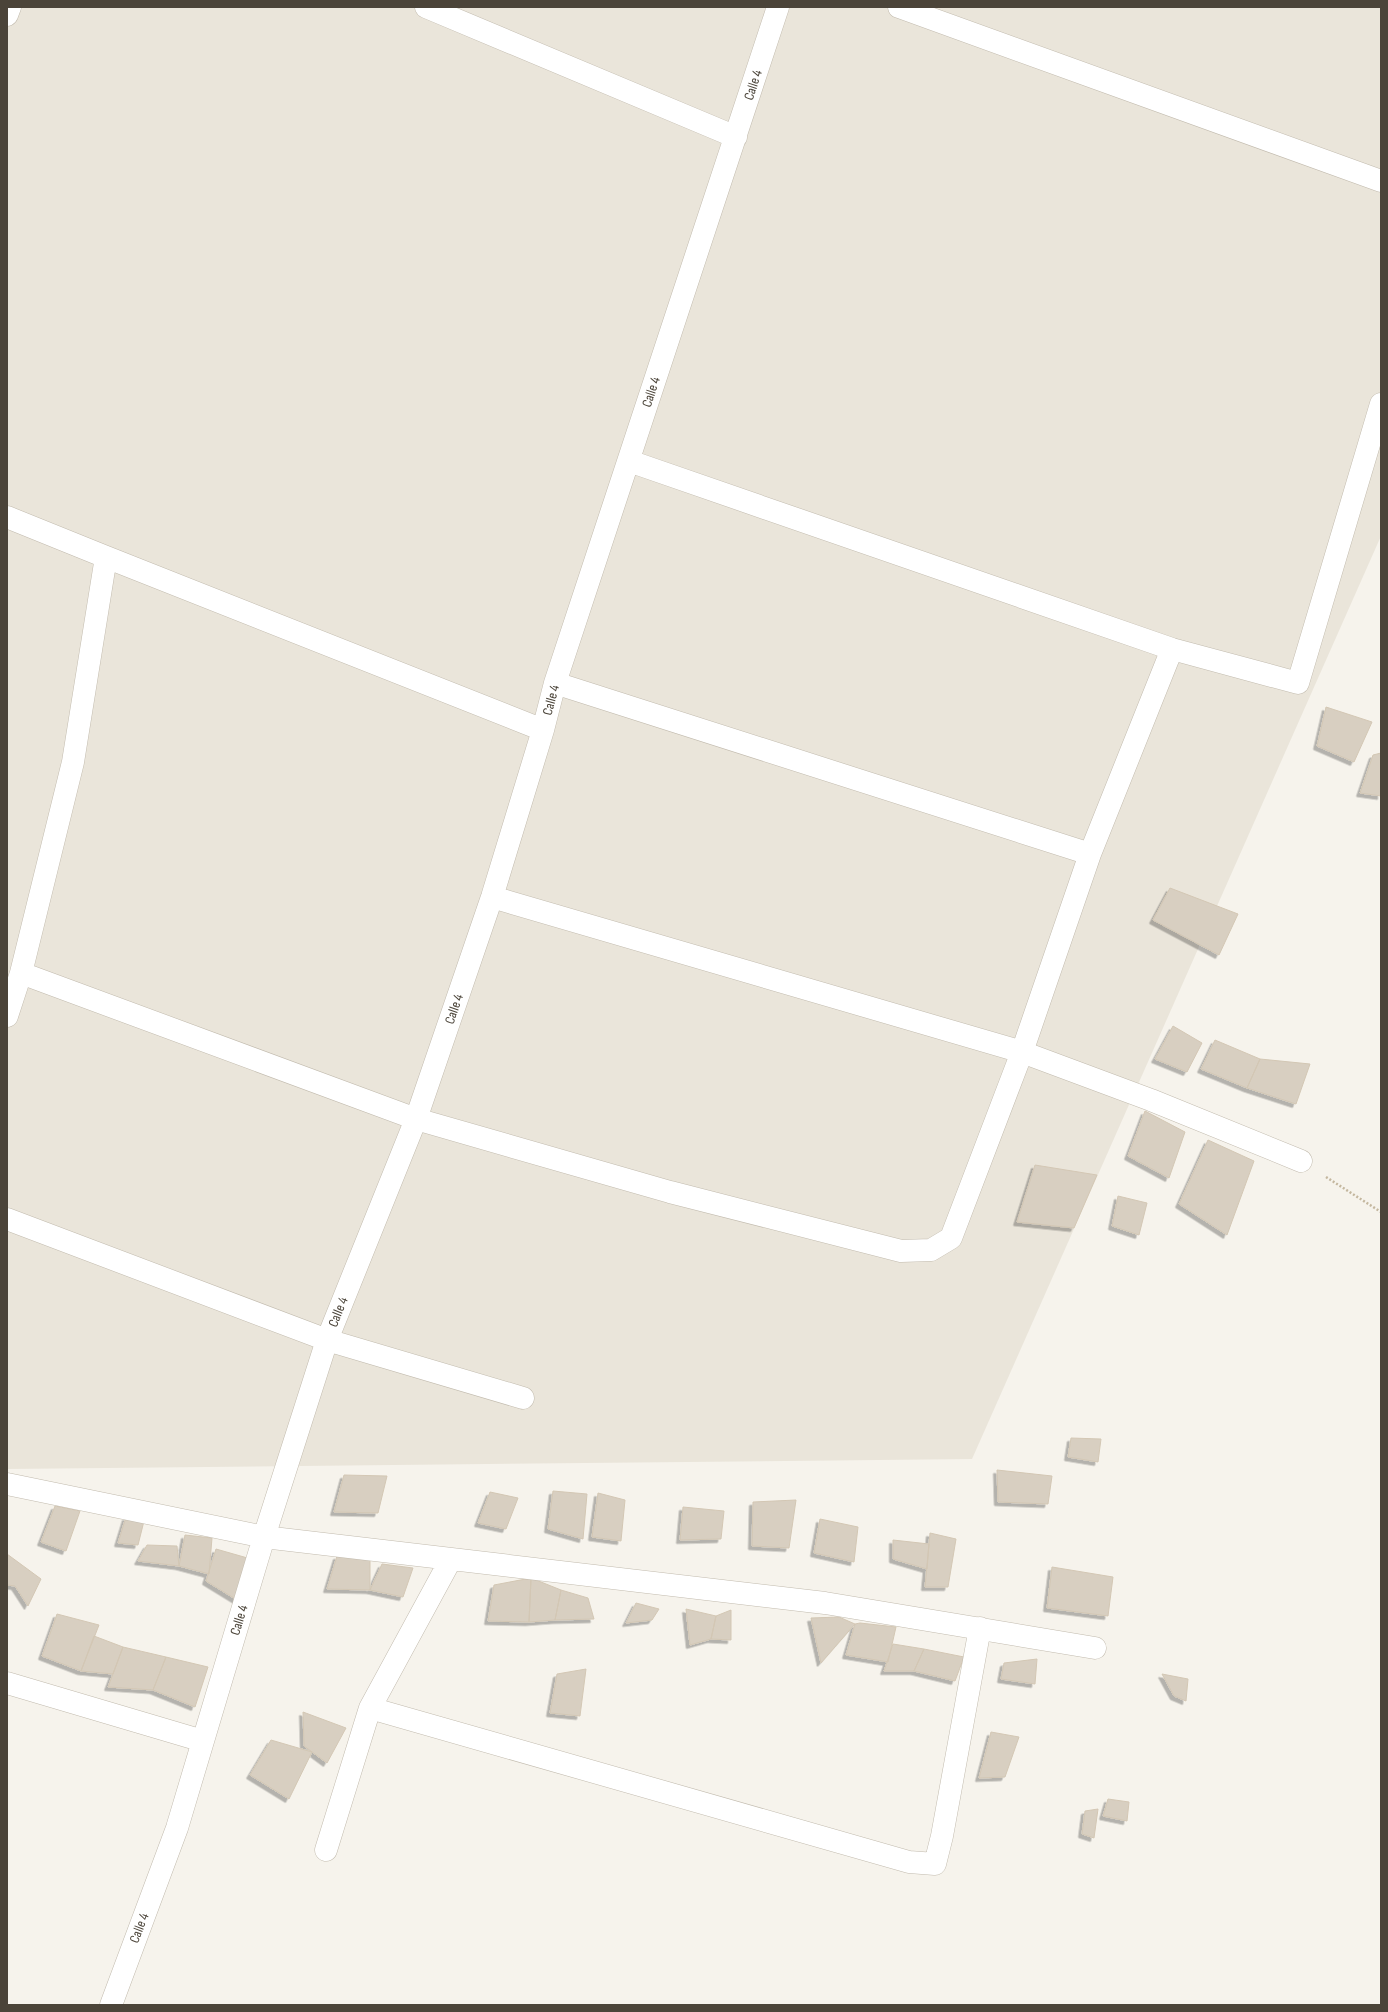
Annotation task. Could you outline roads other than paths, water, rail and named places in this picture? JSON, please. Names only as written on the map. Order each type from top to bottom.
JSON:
[{"type":"street","points":[[7,14],[10,7]]},
{"type":"street","points":[[426,7],[736,137]]},
{"type":"street","name":"Calle 4","points":[[110,2005],[177,1828],[264,1537],[327,1340],[416,1119],[492,897],[543,730],[555,683],[778,7]]},
{"type":"street","points":[[899,7],[1381,181]]},
{"type":"street","points":[[629,461],[1172,649],[1298,683],[1381,404]]},
{"type":"street","points":[[7,517],[543,730]]},
{"type":"street","points":[[7,1016],[21,972],[73,762],[106,557]]},
{"type":"street","points":[[21,972],[416,1119],[693,1198],[901,1250],[931,1250],[951,1238],[1022,1052],[1090,854],[1172,649]]},
{"type":"street","points":[[555,683],[1090,854]]},
{"type":"street","points":[[492,897],[1022,1052],[1151,1100],[1301,1161]]},
{"type":"street","points":[[7,1219],[327,1340],[523,1398]]},
{"type":"street","points":[[7,1484],[264,1537],[824,1603],[1095,1648]]},
{"type":"street","points":[[326,1850],[370,1708],[451,1559]]},
{"type":"street","points":[[370,1708],[909,1862],[934,1864],[942,1836],[980,1628]]},
{"type":"street","points":[[7,1684],[203,1741]]}]
